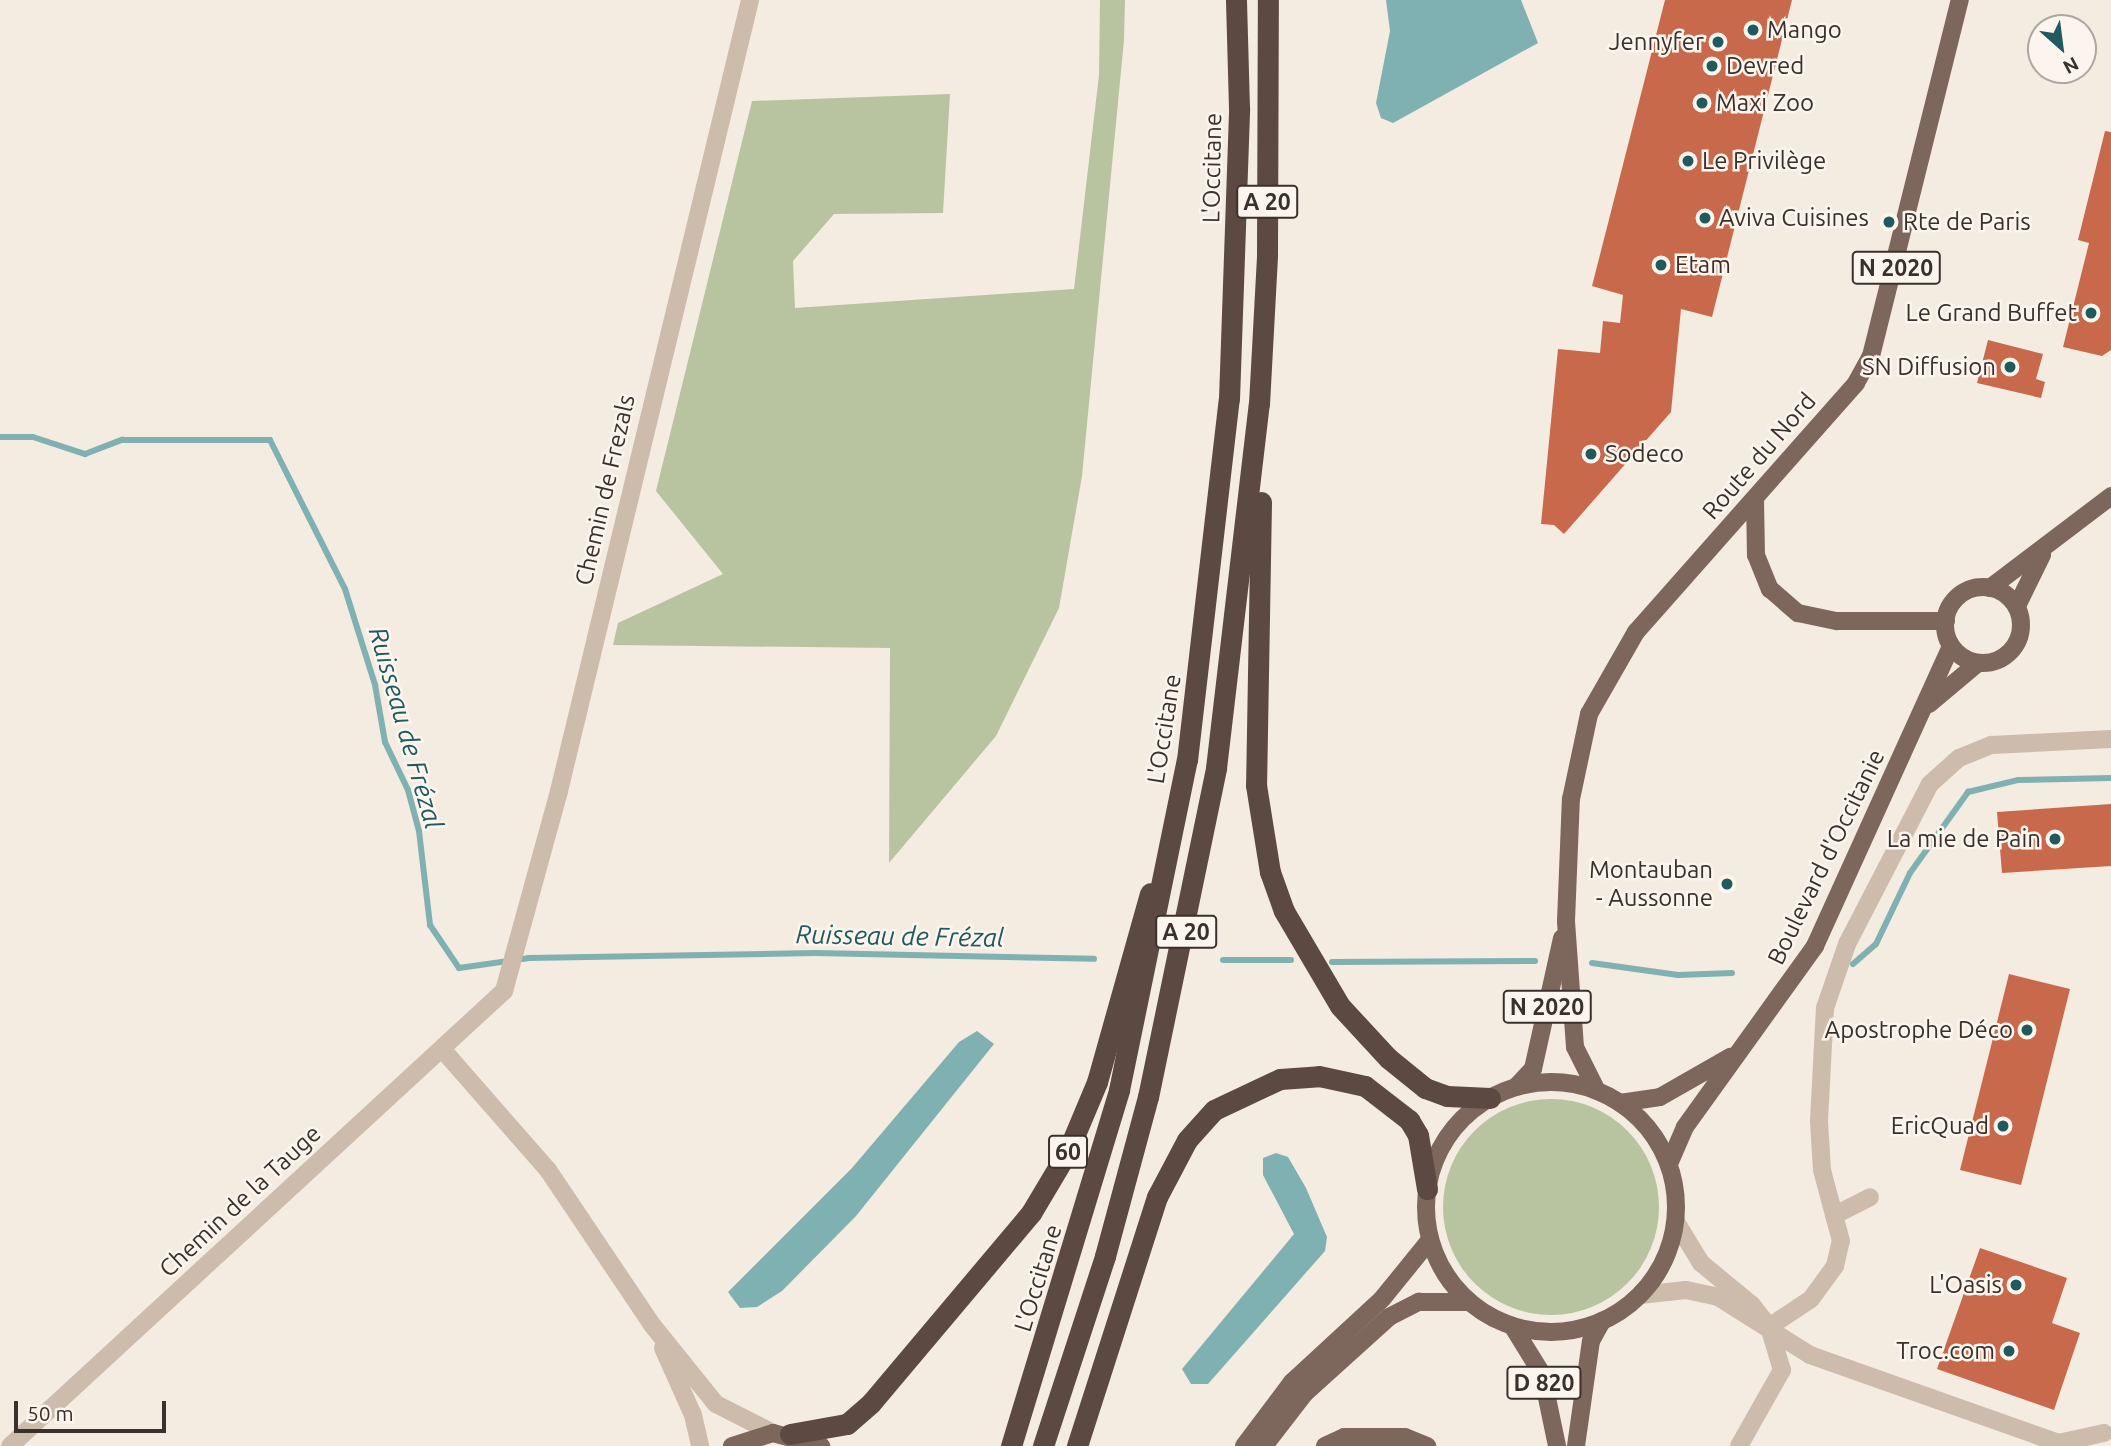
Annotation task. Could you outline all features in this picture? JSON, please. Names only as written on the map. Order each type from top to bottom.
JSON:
[{"type":"highway","name":"L'Occitane","points":[[1011,1446],[1119,1090],[1187,760],[1229,399],[1239,108],[1236,0]]},
{"type":"highway","name":"A 20","points":[[1043,1446],[1109,1242],[1191,909],[1236,637],[1259,404],[1267,254],[1268,0]]},
{"type":"highway","points":[[1259,404],[1263,573],[1256,785],[1270,872],[1300,947],[1340,1006],[1380,1050],[1425,1088],[1447,1096],[1490,1098]]},
{"type":"highway","name":"60","points":[[781,1434],[846,1424],[871,1403],[989,1269],[1068,1151],[1097,1082],[1187,760]]},
{"type":"highway","points":[[1077,1446],[1157,1197],[1187,1140],[1214,1110],[1244,1091],[1280,1079],[1319,1076],[1365,1086],[1409,1120],[1418,1135],[1427,1189]]},
{"type":"main road","name":"Route du Nord","points":[[1597,1091],[1575,1047],[1566,921],[1571,799],[1589,714],[1636,632],[1856,383],[1871,356],[1960,0]]},
{"type":"main road","name":"Boulevard d'Occitanie","points":[[1946,621],[1962,594],[1990,588],[2044,552],[2111,496]]},
{"type":"main road","points":[[1755,499],[1756,555],[1770,589],[1798,613],[1837,621],[1946,621],[1951,646],[1978,663]]},
{"type":"main road","name":"Boulevard d'Occitanie","points":[[1923,709],[1978,663],[2000,660],[2018,642],[2017,606],[2044,552]]},
{"type":"main road","points":[[1990,588],[2017,606]]},
{"type":"main road","name":"Boulevard d'Occitanie","points":[[1669,1164],[1685,1127],[1736,1054],[1784,996],[1815,946],[1951,646]]},
{"type":"main road","name":"Route du Nord","points":[[1516,1087],[1533,1069],[1566,921]]},
{"type":"main road","name":"Boulevard d'Occitanie","points":[[1620,1102],[1660,1097],[1736,1054]]},
{"type":"main road","points":[[1557,1082],[1597,1091],[1620,1102],[1649,1129],[1669,1164],[1676,1222],[1664,1261],[1640,1295],[1602,1321],[1558,1332],[1513,1326],[1469,1302],[1445,1274],[1430,1240],[1427,1189],[1448,1136],[1490,1098],[1516,1087],[1557,1082]]},
{"type":"main road","points":[[1244,1446],[1292,1382],[1382,1299],[1430,1240]]},
{"type":"main road","points":[[1264,1446],[1305,1393],[1389,1317],[1419,1302],[1469,1302]]},
{"type":"main road","name":"D 820","points":[[1576,1446],[1591,1341],[1602,1321]]},
{"type":"main road","name":"D 820","points":[[1513,1326],[1542,1374],[1557,1446]]},
{"type":"main road","points":[[732,1446],[781,1434],[821,1446]]},
{"type":"main road","points":[[1325,1446],[1344,1437],[1405,1437],[1427,1446]]},
{"type":"street","name":"Chemin de Frezals","points":[[504,991],[512,972],[750,0]]},
{"type":"street","points":[[1769,1327],[1827,1283],[1841,1241],[1837,1214],[1822,1170],[1825,1008],[1847,944],[1930,784],[1959,758],[1992,745],[2111,739]]},
{"type":"street","name":"Chemin de la Tauge","points":[[10,1446],[504,991]]},
{"type":"street","points":[[442,1049],[548,1170],[653,1326],[716,1404],[781,1434]]},
{"type":"street","points":[[1837,1214],[1870,1197]]},
{"type":"street","points":[[1676,1222],[1701,1263],[1752,1305],[1769,1327],[1782,1370],[1740,1446]]},
{"type":"street","points":[[1640,1295],[1686,1290],[1718,1297],[1810,1355],[2058,1443],[2104,1433]]},
{"type":"street","points":[[653,1326],[693,1415],[700,1446]]},
{"type":"green space","points":[[1100,0],[1125,0],[1124,40],[1082,476],[1059,608],[996,736],[889,863],[890,648],[613,645],[618,623],[723,574],[656,491],[752,101],[950,94],[943,213],[834,214],[793,261],[795,308],[1074,289],[1099,75]]},
{"type":"green space","points":[[1551,1099],[1592,1107],[1611,1117],[1627,1131],[1641,1147],[1651,1166],[1659,1207],[1651,1248],[1641,1267],[1627,1283],[1611,1297],[1592,1307],[1551,1315],[1510,1307],[1491,1297],[1475,1283],[1461,1267],[1451,1248],[1443,1207],[1451,1166],[1461,1147],[1475,1131],[1491,1117],[1510,1107]]},
{"type":"water","points":[[1386,0],[1521,0],[1538,43],[1393,123],[1381,118],[1376,103],[1390,31]]},
{"type":"water","points":[[977,1031],[994,1044],[856,1216],[782,1291],[757,1307],[740,1308],[728,1292],[852,1168],[959,1042]]},
{"type":"water","points":[[1276,1153],[1288,1157],[1306,1188],[1327,1237],[1325,1251],[1208,1384],[1191,1384],[1182,1369],[1294,1234],[1263,1175],[1263,1158]]},
{"type":"building","points":[[1665,0],[1792,0],[1712,317],[1681,309],[1671,412],[1564,534],[1554,525],[1541,524],[1558,349],[1600,353],[1603,321],[1620,323],[1623,295],[1592,286]]},
{"type":"building","points":[[2105,131],[2111,132],[2111,350],[2102,356],[2063,347],[2089,243],[2078,240]]},
{"type":"building","name":"SN Diffusion","points":[[1988,340],[2043,354],[2036,379],[2045,382],[2041,398],[1977,383]]},
{"type":"building","name":"La mie de Pain","points":[[2111,804],[2111,866],[2002,873],[1997,812]]},
{"type":"building","points":[[2009,974],[2070,989],[2021,1185],[1960,1170]]},
{"type":"building","name":"Troc.com","points":[[1980,1248],[2067,1278],[2052,1323],[2080,1333],[2054,1410],[1937,1369]]},
{"type":"waterway","name":"Ruisseau de Frézal","points":[[0,437],[33,437],[85,454],[122,440],[270,440],[345,589],[375,685],[385,742],[408,790],[419,831],[430,925],[459,968],[529,958],[815,953],[1094,959]]},
{"type":"waterway","name":"Ruisseau de Frézal","points":[[1853,964],[1876,944],[1910,873],[1968,792],[2018,780],[2111,778]]},
{"type":"waterway","name":"Ruisseau de Frézal","points":[[1223,960],[1291,960]]},
{"type":"waterway","name":"Ruisseau de Frézal","points":[[1332,962],[1535,961]]},
{"type":"waterway","name":"Ruisseau de Frézal","points":[[1592,963],[1678,975],[1732,973]]},
{"type":"place","name":"Mango","points":[[1753,30]]},
{"type":"place","name":"Jennyfer","points":[[1718,42]]},
{"type":"place","name":"Devred","points":[[1712,66]]},
{"type":"place","name":"Maxi Zoo","points":[[1702,103]]},
{"type":"place","name":"Le Privilège","points":[[1688,161]]},
{"type":"place","name":"Aviva Cuisines","points":[[1705,218]]},
{"type":"place","name":"Rte de Paris","points":[[1889,222]]},
{"type":"place","name":"Etam","points":[[1661,265]]},
{"type":"place","name":"Le Grand Buffet","points":[[2091,313]]},
{"type":"place","name":"SN Diffusion","points":[[2010,367]]},
{"type":"place","name":"Sodeco","points":[[1591,454]]},
{"type":"place","name":"La mie de Pain","points":[[2055,839]]},
{"type":"place","name":"Montauban - Aussonne","points":[[1727,884]]},
{"type":"place","name":"Apostrophe Déco","points":[[2027,1030]]},
{"type":"place","name":"EricQuad","points":[[2003,1126]]},
{"type":"place","name":"L'Oasis","points":[[2016,1285]]},
{"type":"place","name":"Troc.com","points":[[2009,1351]]}]
